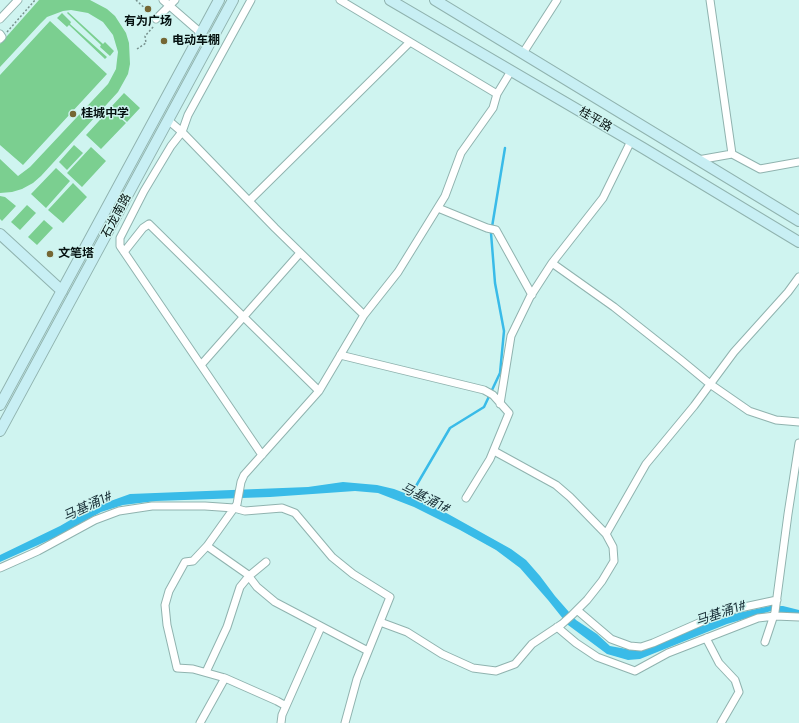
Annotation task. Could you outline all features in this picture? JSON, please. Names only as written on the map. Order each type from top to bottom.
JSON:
[{"type":"main road","name":"石龙南路","points":[[0,405],[220,0]]},
{"type":"main road","name":"石龙南路","points":[[0,431],[233,0]]},
{"type":"main road","name":"桂平路","points":[[390,0],[631,141],[799,242]]},
{"type":"main road","name":"桂平路","points":[[435,0],[799,221]]},
{"type":"main road","points":[[0,234],[62,291]]},
{"type":"street","points":[[0,19],[18,0]]},
{"type":"street","points":[[163,0],[202,34]]},
{"type":"street","points":[[156,19],[175,0]]},
{"type":"street","points":[[251,0],[188,115],[182,132],[171,146],[138,203],[120,238],[120,246],[262,455]]},
{"type":"street","points":[[340,0],[497,94]]},
{"type":"street","points":[[522,54],[557,0]]},
{"type":"street","points":[[710,0],[732,154]]},
{"type":"street","points":[[249,201],[409,42]]},
{"type":"street","points":[[286,706],[277,700],[225,678],[193,669],[177,668],[167,625],[165,605],[169,591],[185,562],[193,560],[207,546],[236,506],[244,476],[319,391],[364,315],[398,272],[446,196],[461,153],[493,108],[497,94],[511,71]]},
{"type":"street","points":[[168,120],[182,132],[300,253],[364,315]]},
{"type":"street","points":[[500,404],[510,336],[532,295],[552,263],[603,198],[631,141]]},
{"type":"street","points":[[698,160],[732,154],[760,169],[799,162]]},
{"type":"street","points":[[128,196],[138,203]]},
{"type":"street","points":[[438,208],[487,228],[496,230],[532,295]]},
{"type":"street","points":[[124,252],[144,228],[150,224],[319,391]]},
{"type":"street","points":[[201,365],[300,253]]},
{"type":"street","points":[[552,263],[614,307],[710,384],[750,411],[776,420],[799,422]]},
{"type":"street","points":[[606,534],[646,464],[694,406],[734,352],[788,292],[799,277]]},
{"type":"street","points":[[340,355],[484,390],[493,395],[509,413],[490,459],[466,498]]},
{"type":"street","points":[[766,642],[775,614],[777,602],[799,443]]},
{"type":"street","points":[[380,622],[407,632],[442,654],[473,668],[496,671],[515,664],[532,644],[560,626],[575,613],[602,581],[614,561],[613,547],[606,534],[570,497],[556,485],[494,451]]},
{"type":"street","points":[[0,568],[38,551],[95,520],[119,511],[152,506],[236,506],[245,511],[282,508],[295,513],[332,556],[353,574],[390,597],[357,679],[345,723]]},
{"type":"street","points":[[207,546],[248,576],[257,587],[275,602],[368,651]]},
{"type":"street","points":[[206,672],[227,627],[240,587],[248,576],[266,562]]},
{"type":"street","points":[[575,613],[611,639],[630,646],[641,647],[735,609],[777,602]]},
{"type":"street","points":[[560,626],[576,643],[597,657],[635,671],[668,653],[758,618],[775,614],[799,617]]},
{"type":"street","points":[[281,723],[282,715],[321,627]]},
{"type":"street","points":[[706,638],[719,663],[734,680],[740,692],[721,723]]},
{"type":"street","points":[[200,723],[225,678]]},
{"type":"path","points":[[1,37],[35,0]]},
{"type":"path","points":[[136,0],[156,19],[153,28],[145,36],[146,44],[138,49]]},
{"type":"green space","points":[[39,0],[90,0],[107,9],[115,16],[126,33],[129,43],[130,64],[128,74],[118,92],[41,176],[33,183],[22,189],[0,193],[0,159],[18,176],[30,167],[108,84],[116,69],[118,52],[113,35],[103,22],[88,13],[71,10],[63,11],[47,17],[0,67],[0,44]]},
{"type":"green space","points":[[68,12],[103,44],[105,42],[114,51],[110,56],[100,47],[101,45],[67,13]]},
{"type":"green space","points":[[62,13],[71,22],[70,24],[107,57],[105,59],[69,25],[67,27],[57,18]]},
{"type":"green space","points":[[50,21],[107,74],[23,165],[0,145],[0,75]]},
{"type":"green space","points":[[124,93],[140,108],[127,122],[111,107]]},
{"type":"green space","points":[[110,109],[126,123],[101,149],[86,135]]},
{"type":"green space","points":[[74,145],[83,153],[67,170],[59,162]]},
{"type":"green space","points":[[91,147],[106,161],[82,187],[67,173]]},
{"type":"green space","points":[[56,168],[70,181],[46,208],[31,194]]},
{"type":"green space","points":[[73,183],[87,197],[63,223],[48,210]]},
{"type":"green space","points":[[0,196],[5,197],[16,206],[2,221],[0,219]]},
{"type":"green space","points":[[27,205],[36,213],[20,230],[11,222]]},
{"type":"green space","points":[[44,220],[53,228],[37,245],[28,237]]},
{"type":"water","points":[[343,482],[377,485],[394,489],[423,500],[511,549],[526,560],[576,620],[597,634],[610,646],[632,650],[645,649],[729,615],[770,606],[783,606],[799,610],[799,614],[771,611],[727,624],[640,659],[628,660],[607,654],[568,625],[520,568],[496,550],[414,507],[378,493],[355,491],[270,497],[156,501],[123,505],[101,512],[56,537],[0,562],[0,555],[60,526],[91,508],[130,494],[308,487]]},
{"type":"waterway","name":"马基涌1#","points":[[409,498],[450,428],[484,407],[500,373],[504,331],[495,283],[491,233],[505,148]]},
{"type":"place","name":"有为广场","points":[[148,9]]},
{"type":"place","name":"电动车棚","points":[[164,41]]},
{"type":"place","name":"桂城中学","points":[[73,114]]},
{"type":"place","name":"文笔塔","points":[[50,254]]}]
